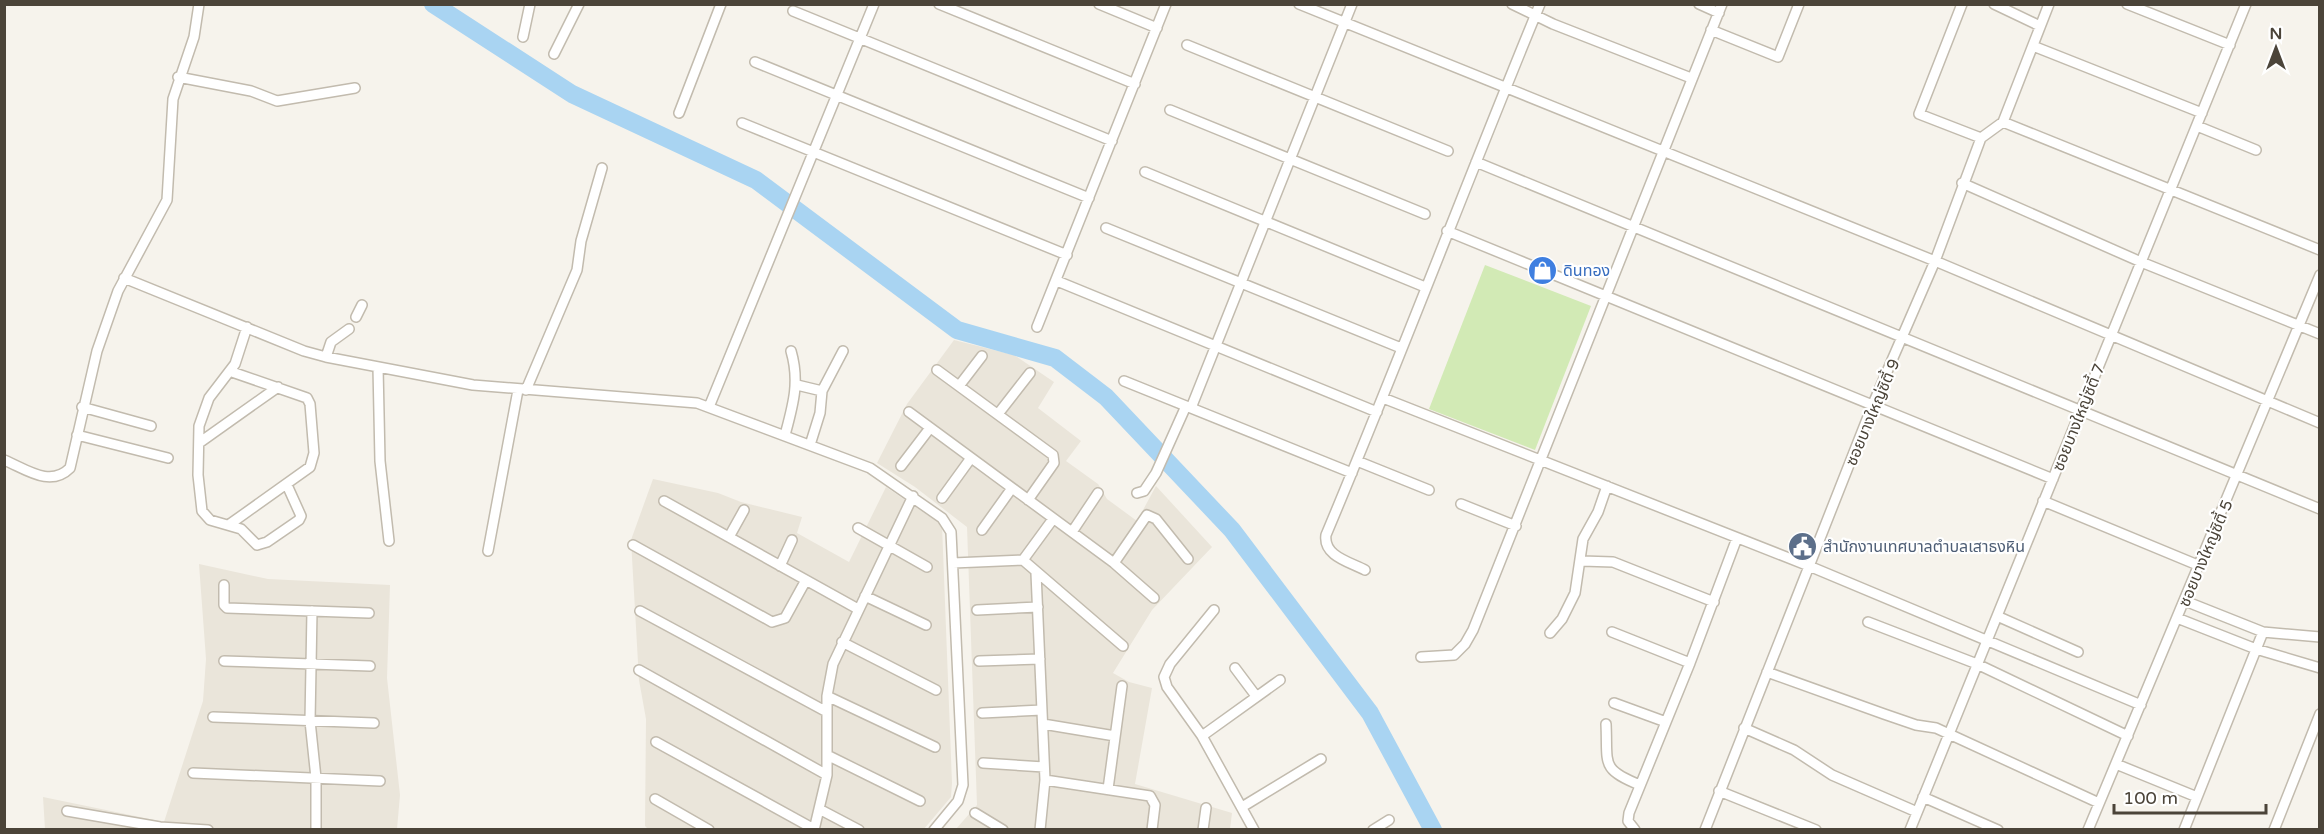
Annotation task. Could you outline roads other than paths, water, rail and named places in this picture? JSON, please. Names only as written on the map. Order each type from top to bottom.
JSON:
[{"type":"street","points":[[4,460],[48,478],[56,478],[70,468],[82,406],[97,351],[124,278],[167,200],[172,99],[178,76],[194,37],[199,4]]},
{"type":"street","points":[[523,37],[530,4]]},
{"type":"street","points":[[554,54],[579,4]]},
{"type":"street","points":[[679,113],[721,4]]},
{"type":"street","points":[[710,407],[874,4]]},
{"type":"street","points":[[939,4],[1136,84]]},
{"type":"street","points":[[1099,4],[1157,28]]},
{"type":"street","points":[[1037,327],[1068,255],[1166,4]]},
{"type":"street","points":[[1299,4],[1662,153],[1935,261],[2110,337],[2319,423]]},
{"type":"street","points":[[1137,493],[1144,491],[1156,473],[1189,407],[1352,4]]},
{"type":"street","points":[[1512,4],[1691,78]]},
{"type":"street","points":[[1365,570],[1331,552],[1325,539],[1540,4]]},
{"type":"street","points":[[1421,657],[1454,655],[1465,644],[1487,599],[1691,78],[1721,9],[1699,4]]},
{"type":"street","points":[[1712,30],[1778,57],[1798,4]]},
{"type":"street","points":[[1962,4],[1919,114],[1981,138],[2003,122],[2049,4]]},
{"type":"street","points":[[1994,4],[2040,26]]},
{"type":"street","points":[[2127,4],[2230,45]]},
{"type":"street","name":"ซอยบางใหญ่ซิตี้ 7","points":[[1910,830],[2246,4]]},
{"type":"street","points":[[793,11],[1112,141]]},
{"type":"street","points":[[1188,45],[1448,151]]},
{"type":"street","points":[[2033,46],[2202,113]]},
{"type":"street","points":[[755,62],[1089,198]]},
{"type":"street","points":[[178,76],[251,91],[277,101],[355,88]]},
{"type":"street","points":[[1170,110],[1425,214]]},
{"type":"street","points":[[2003,122],[2319,250]]},
{"type":"street","points":[[742,123],[1068,255]]},
{"type":"street","points":[[2197,126],[2256,150]]},
{"type":"street","name":"ซอยบางใหญ่ซิตี้ 9","points":[[1705,830],[1873,404],[1935,261],[1962,183],[1981,138]]},
{"type":"street","points":[[1476,162],[1904,336],[2319,509]]},
{"type":"street","points":[[488,551],[522,390],[577,270],[581,241],[602,168]]},
{"type":"street","points":[[1145,172],[1425,287]]},
{"type":"street","points":[[1962,183],[2141,262],[2319,334]]},
{"type":"street","points":[[1106,228],[1401,348]]},
{"type":"street","points":[[1447,231],[2053,479]]},
{"type":"street","name":"ซอยบางใหญ่ซิตี้ 5","points":[[2088,830],[2200,566],[2319,275]]},
{"type":"street","points":[[124,278],[326,357],[473,385],[685,401],[710,407],[870,468],[913,496],[948,525],[953,563],[963,785],[958,801],[934,830]]},
{"type":"street","points":[[1057,281],[1377,412]]},
{"type":"street","points":[[356,318],[362,305]]},
{"type":"street","points":[[247,327],[232,372],[209,398],[199,426],[202,511],[210,520],[241,529],[251,543],[257,545],[267,542],[299,520],[299,507],[287,485]]},
{"type":"street","points":[[326,357],[331,342],[350,329]]},
{"type":"street","points":[[785,435],[797,385],[791,351]]},
{"type":"street","points":[[810,445],[820,413],[822,391],[843,351]]},
{"type":"street","points":[[959,386],[982,356]]},
{"type":"street","points":[[378,367],[380,462],[389,542]]},
{"type":"street","points":[[937,370],[1054,458],[1053,465],[1028,500]]},
{"type":"street","points":[[230,524],[310,467],[314,453],[314,432],[307,398],[232,372]]},
{"type":"street","points":[[998,414],[1030,373]]},
{"type":"street","points":[[1124,381],[1352,473]]},
{"type":"street","points":[[797,385],[822,391]]},
{"type":"street","points":[[199,443],[278,387]]},
{"type":"street","points":[[1383,399],[1809,566],[2141,705]]},
{"type":"street","points":[[82,406],[152,426]]},
{"type":"street","points":[[909,412],[1072,532],[1154,598]]},
{"type":"street","points":[[901,466],[930,428]]},
{"type":"street","points":[[77,435],[168,458]]},
{"type":"street","points":[[942,498],[971,458]]},
{"type":"street","points":[[1357,461],[1429,490]]},
{"type":"street","points":[[1550,633],[1562,619],[1575,593],[1582,561],[1583,539],[1598,512],[1607,486]]},
{"type":"street","points":[[982,530],[1012,488]]},
{"type":"street","points":[[1072,532],[1098,493]]},
{"type":"street","points":[[656,742],[814,829],[821,810],[827,775],[829,756],[827,696],[833,664],[913,496]]},
{"type":"street","points":[[664,501],[858,609]]},
{"type":"street","points":[[2043,501],[2200,566]]},
{"type":"street","points":[[1461,504],[1516,526]]},
{"type":"street","points":[[729,537],[744,510]]},
{"type":"street","points":[[1114,564],[1148,515],[1156,519],[1188,559]]},
{"type":"street","points":[[1023,560],[1053,519]]},
{"type":"street","points":[[858,528],[927,567]]},
{"type":"street","points":[[1635,830],[1628,821],[1629,813],[1714,602],[1737,538]]},
{"type":"street","points":[[780,566],[792,540]]},
{"type":"street","points":[[633,545],[772,622],[785,618],[806,580]]},
{"type":"street","points":[[953,563],[1023,560],[1123,646]]},
{"type":"street","points":[[1582,561],[1613,562],[1714,602]]},
{"type":"street","points":[[1036,573],[1045,780],[1040,830]]},
{"type":"street","points":[[224,585],[224,605],[227,608],[369,613]]},
{"type":"street","points":[[865,596],[926,625]]},
{"type":"street","points":[[2185,601],[2263,632],[2319,637]]},
{"type":"street","points":[[977,610],[1038,607]]},
{"type":"street","points":[[312,610],[310,721],[316,778],[316,830]]},
{"type":"street","points":[[1214,610],[1170,664],[1164,677],[1167,687],[1202,736],[1254,830]]},
{"type":"street","points":[[640,611],[827,712]]},
{"type":"street","points":[[1997,616],[2078,652]]},
{"type":"street","points":[[2177,618],[2256,649],[2319,668]]},
{"type":"street","points":[[1868,622],[1977,664],[2128,736]]},
{"type":"street","points":[[1611,632],[1690,663]]},
{"type":"street","points":[[2184,830],[2263,632]]},
{"type":"street","points":[[842,642],[936,690]]},
{"type":"street","points":[[979,661],[1040,659]]},
{"type":"street","points":[[224,661],[370,666]]},
{"type":"street","points":[[1235,668],[1256,696]]},
{"type":"street","points":[[639,670],[827,775]]},
{"type":"street","points":[[1767,672],[1916,725],[1930,726],[2099,803]]},
{"type":"street","points":[[1202,736],[1280,680]]},
{"type":"street","points":[[1108,789],[1122,686]]},
{"type":"street","points":[[827,696],[935,747]]},
{"type":"street","points":[[1614,703],[1666,722]]},
{"type":"street","points":[[982,712],[1042,710]]},
{"type":"street","points":[[2274,830],[2319,714]]},
{"type":"street","points":[[213,717],[374,723]]},
{"type":"street","points":[[1042,724],[1115,736]]},
{"type":"street","points":[[1606,724],[1610,769],[1616,775],[1640,785]]},
{"type":"street","points":[[1744,729],[1794,750],[1832,775],[1917,812]]},
{"type":"street","points":[[829,756],[920,801]]},
{"type":"street","points":[[1242,807],[1321,759]]},
{"type":"street","points":[[983,764],[1044,767]]},
{"type":"street","points":[[2116,764],[2197,797]]},
{"type":"street","points":[[193,773],[380,781]]},
{"type":"street","points":[[1045,780],[1154,798],[1152,830]]},
{"type":"street","points":[[1719,791],[1816,830]]},
{"type":"street","points":[[1923,796],[1998,830]]},
{"type":"street","points":[[655,799],[709,830]]},
{"type":"street","points":[[1203,830],[1206,808]]},
{"type":"street","points":[[821,810],[859,830]]},
{"type":"street","points":[[68,811],[160,827],[208,830]]},
{"type":"street","points":[[975,813],[1003,830]]},
{"type":"street","points":[[1373,830],[1389,820]]},
{"type":"waterway","points":[[433,4],[572,94],[756,180],[957,330],[1055,358],[1106,397],[1232,530],[1370,713],[1433,830]]},
{"type":"place","name":"ดินทอง","points":[[1542,270]]},
{"type":"place","name":"สำนักงานเทศบาลตำบลเสาธงหิน","points":[[1802,546]]}]
